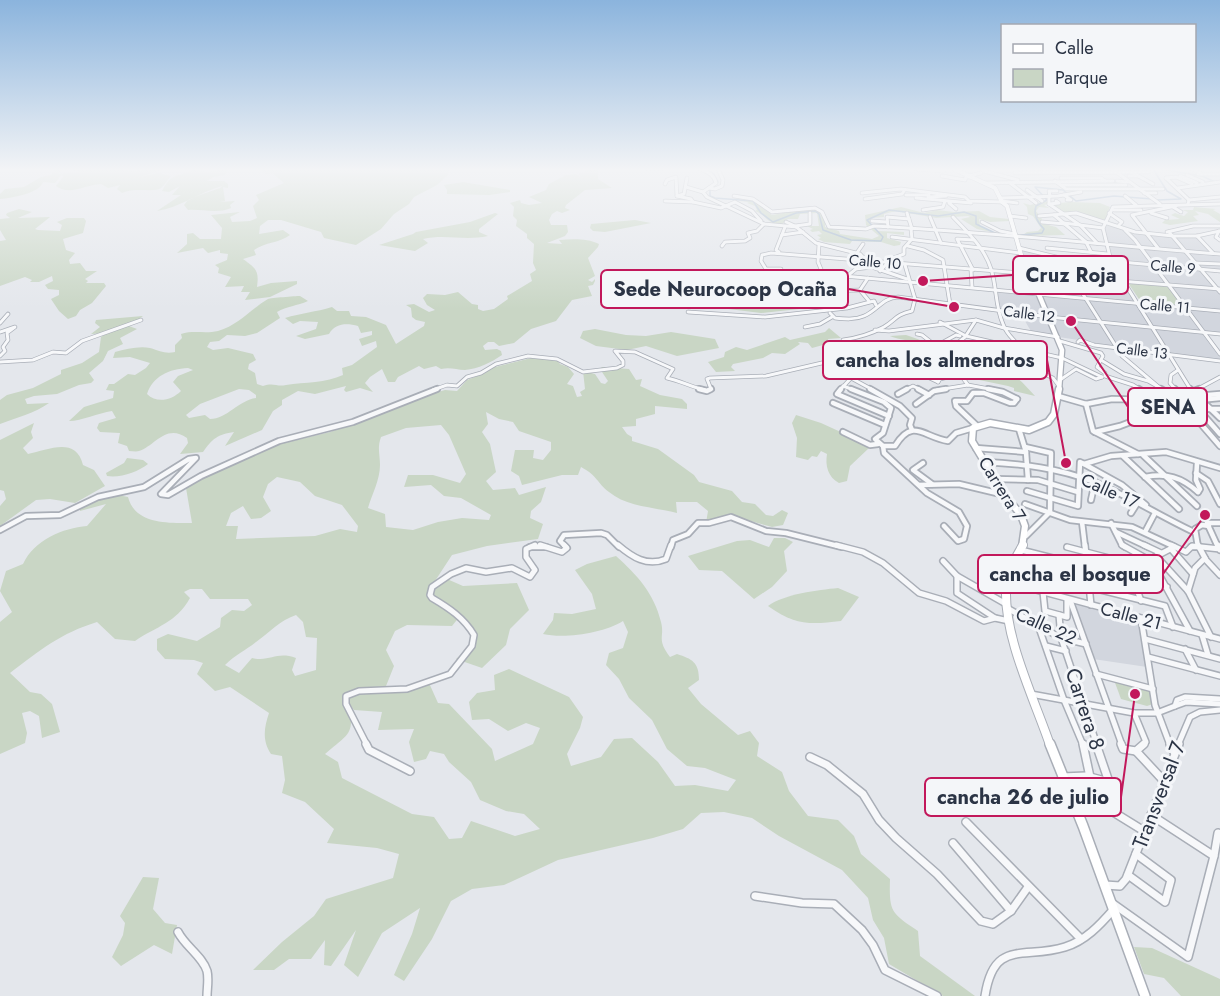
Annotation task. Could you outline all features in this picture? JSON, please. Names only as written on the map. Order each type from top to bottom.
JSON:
[{"type":"street","points":[[745,215],[764,223],[785,227],[810,224],[810,217],[803,219]]},
{"type":"street","points":[[756,215],[764,223]]},
{"type":"street","points":[[823,215],[827,227],[966,231],[1220,254]]},
{"type":"street","points":[[880,271],[886,263],[904,254],[904,248],[912,239],[908,215]]},
{"type":"street","points":[[1039,216],[1047,215]]},
{"type":"street","points":[[1055,215],[1086,242],[1091,252]]},
{"type":"street","points":[[1066,215],[1080,225],[1097,243]]},
{"type":"street","points":[[1084,215],[1135,232],[1197,236],[1219,231]]},
{"type":"street","points":[[1108,215],[1103,227],[1105,244],[1111,261],[1195,396],[1215,413]]},
{"type":"street","points":[[1114,215],[1122,222],[1119,225]]},
{"type":"street","points":[[1132,215],[1158,248]]},
{"type":"street","points":[[1159,215],[1167,218]]},
{"type":"street","points":[[843,432],[870,445],[895,446],[904,433],[912,430],[921,431],[940,441],[948,441],[956,433],[974,426],[997,423],[1029,430],[1048,422],[1054,414],[1058,396],[1062,358],[1059,339],[1020,253],[1010,216],[1026,218]]},
{"type":"street","points":[[930,217],[941,243]]},
{"type":"street","points":[[953,217],[983,249],[992,271],[997,310],[1004,328],[1022,348],[1024,364],[1059,383]]},
{"type":"street","points":[[872,220],[909,219]]},
{"type":"street","points":[[887,220],[888,227]]},
{"type":"street","points":[[1047,220],[1051,224]]},
{"type":"street","points":[[1099,220],[1096,224],[1103,227]]},
{"type":"street","points":[[859,221],[869,228]]},
{"type":"street","points":[[786,222],[796,226],[817,243],[856,253],[872,267],[908,280]]},
{"type":"street","points":[[834,222],[849,234]]},
{"type":"street","points":[[850,222],[859,236]]},
{"type":"street","points":[[982,222],[1016,236]]},
{"type":"street","points":[[1042,222],[1103,227]]},
{"type":"street","points":[[722,246],[725,242],[747,240],[750,238],[748,233],[757,231],[764,223]]},
{"type":"street","points":[[840,233],[842,223]]},
{"type":"street","points":[[864,223],[869,228],[869,237]]},
{"type":"street","points":[[1155,234],[1193,225],[1220,226]]},
{"type":"street","points":[[781,254],[776,250],[785,227]]},
{"type":"street","points":[[1125,230],[1220,354]]},
{"type":"street","points":[[1219,231],[1216,237],[1220,240]]},
{"type":"street","points":[[782,235],[803,232]]},
{"type":"street","points":[[1169,232],[1219,290]]},
{"type":"street","points":[[1197,236],[1213,253]]},
{"type":"street","name":"Calle 9","points":[[892,237],[1020,253],[1046,253],[1079,262],[1111,261],[1220,271]]},
{"type":"street","points":[[1039,238],[1047,248],[1108,254]]},
{"type":"street","points":[[972,287],[971,261],[959,246],[957,239],[974,240]]},
{"type":"street","points":[[817,243],[817,257]]},
{"type":"street","points":[[852,260],[863,244]]},
{"type":"street","points":[[908,246],[924,250],[939,258],[945,268],[950,304]]},
{"type":"street","points":[[1046,253],[1047,248]]},
{"type":"street","points":[[781,254],[764,253],[761,259],[766,269],[781,269]]},
{"type":"street","points":[[1020,253],[1064,264],[1128,364],[1151,376],[1161,389]]},
{"type":"street","name":"Calle 10","points":[[781,254],[1219,290]]},
{"type":"street","name":"Calle 11","points":[[817,257],[823,274],[908,280],[1220,311]]},
{"type":"street","points":[[1196,263],[1220,264]]},
{"type":"street","points":[[843,340],[861,337],[885,326],[898,314],[912,311],[915,299],[905,265]]},
{"type":"street","points":[[782,293],[789,290],[824,286],[851,276],[856,269],[872,267]]},
{"type":"street","points":[[813,287],[812,285],[828,280],[829,274]]},
{"type":"street","points":[[860,290],[868,278]]},
{"type":"street","points":[[771,294],[810,295],[826,291],[860,290],[873,303],[869,314],[855,318],[831,315],[820,324],[805,327]]},
{"type":"street","name":"Calle 12","points":[[688,312],[756,317],[847,308],[888,298],[915,299],[1049,317],[1220,334]]},
{"type":"street","points":[[0,323],[8,314]]},
{"type":"street","points":[[0,362],[33,360],[53,352],[66,353],[82,341],[141,320]]},
{"type":"street","points":[[875,330],[888,331],[940,322],[976,320],[1059,339],[1089,349]]},
{"type":"street","points":[[945,353],[966,336],[976,320]]},
{"type":"street","points":[[940,322],[966,336]]},
{"type":"street","points":[[0,332],[15,327],[7,333],[8,340],[3,347],[5,351],[0,356]]},
{"type":"street","points":[[900,328],[905,332]]},
{"type":"street","points":[[917,334],[936,346],[964,370],[917,401]]},
{"type":"street","points":[[936,346],[956,335],[966,336]]},
{"type":"street","name":"Calle 13","points":[[966,336],[1062,358],[1103,377],[1119,379],[1143,389]]},
{"type":"street","name":"Calle 13","points":[[1101,360],[1103,357],[1101,353],[1078,342],[1080,340],[1117,348],[1220,361]]},
{"type":"street","points":[[1003,344],[1005,368]]},
{"type":"street","points":[[0,530],[26,516],[60,515],[98,497],[144,488],[189,459],[196,458],[161,494],[168,495],[201,476],[279,441],[353,422],[447,385],[457,386],[467,377],[481,373],[496,364],[528,356],[557,359],[573,365],[579,371],[588,372],[617,368],[623,364],[623,361],[616,350],[633,351],[673,369],[667,378],[687,382],[701,390],[711,390],[708,378],[757,376],[826,361],[871,367],[902,364],[950,388],[968,384],[1012,395],[1016,401],[1010,403],[980,392],[973,393],[967,401],[955,401],[956,406],[974,426]]},
{"type":"street","points":[[1059,383],[1076,369],[1096,379],[1103,377],[1106,374],[1097,367],[1101,360],[1124,374],[1148,381],[1181,399],[1195,396],[1220,396]]},
{"type":"street","points":[[1178,370],[1171,375],[1170,383],[1198,424],[1220,446]]},
{"type":"street","points":[[960,374],[968,384]]},
{"type":"street","points":[[887,375],[851,378],[837,394],[889,416]]},
{"type":"street","points":[[1195,396],[1220,376]]},
{"type":"street","points":[[851,378],[904,410],[913,421],[910,425],[912,430]]},
{"type":"street","points":[[843,386],[884,402],[891,408],[883,433],[874,439],[881,445],[884,453],[908,472],[924,490],[958,510],[967,526],[964,539],[958,541],[944,526]]},
{"type":"street","points":[[898,394],[914,386],[929,395]]},
{"type":"street","points":[[1143,389],[1155,386]]},
{"type":"street","points":[[1058,396],[1086,404],[1111,398],[1156,400],[1143,389]]},
{"type":"street","points":[[1191,401],[1220,434]]},
{"type":"street","points":[[833,403],[885,425]]},
{"type":"street","points":[[1086,404],[1095,432],[1141,455],[1197,506]]},
{"type":"street","points":[[1198,411],[1215,413],[1220,409]]},
{"type":"street","points":[[1095,432],[1120,426],[1157,412],[1190,411]]},
{"type":"street","name":"Carrera 7","points":[[974,426],[972,441],[1005,495],[1021,515],[1026,536],[1021,550],[1010,567],[1006,582],[1006,606],[1031,694]]},
{"type":"street","points":[[1212,427],[1220,428]]},
{"type":"street","points":[[1019,429],[1026,449],[1028,480]]},
{"type":"street","points":[[976,448],[1026,449],[1051,453],[1050,512],[1026,536]]},
{"type":"street","points":[[1082,463],[1111,456],[1166,452],[1220,468]]},
{"type":"street","points":[[1123,456],[1179,509]]},
{"type":"street","name":"Calle 17","points":[[985,462],[1028,464],[1095,482],[1194,532]]},
{"type":"street","points":[[923,463],[913,470],[932,484]]},
{"type":"street","points":[[1027,491],[1078,506],[1082,463]]},
{"type":"street","points":[[1082,463],[1122,485],[1155,513],[1144,532]]},
{"type":"street","points":[[1145,477],[1163,474],[1185,480],[1198,492],[1200,489],[1196,473],[1197,463]]},
{"type":"street","points":[[1196,473],[1208,482],[1220,504]]},
{"type":"street","points":[[995,479],[1038,480],[1078,492]]},
{"type":"street","points":[[1091,500],[1095,482]]},
{"type":"street","points":[[919,484],[970,486],[996,495],[1005,495]]},
{"type":"street","points":[[1131,513],[1137,502]]},
{"type":"street","points":[[1025,504],[1082,522],[1111,523],[1132,527],[1173,548],[1186,552],[1188,547],[1197,545],[1220,550]]},
{"type":"street","points":[[410,771],[369,750],[345,704],[346,696],[359,691],[407,689],[450,674],[472,646],[474,635],[454,611],[432,598],[432,587],[466,568],[486,573],[512,568],[530,577],[535,570],[526,557],[526,549],[540,544],[562,552],[567,548],[560,539],[564,535],[595,532],[608,535],[616,544],[640,560],[654,563],[666,559],[673,540],[688,534],[698,523],[709,525],[727,517],[766,531],[786,533],[863,552],[883,563],[928,597],[946,601],[984,621],[995,618]]},
{"type":"street","points":[[1220,523],[1208,521],[1220,550]]},
{"type":"street","points":[[1082,522],[1091,605]]},
{"type":"street","points":[[1111,523],[1122,545],[1149,560]]},
{"type":"street","points":[[1209,526],[1198,526],[1194,532],[1197,545],[1220,575]]},
{"type":"street","points":[[1116,532],[1159,554],[1188,591],[1211,637]]},
{"type":"street","points":[[1067,547],[1128,563],[1149,560],[1173,548]]},
{"type":"street","points":[[1173,548],[1193,573]]},
{"type":"street","points":[[1021,550],[1167,587]]},
{"type":"street","points":[[1188,591],[1193,573],[1205,558]]},
{"type":"street","name":"Calle 22","points":[[943,561],[957,576],[1038,625],[1061,638],[1086,644]]},
{"type":"street","points":[[1128,563],[1141,601]]},
{"type":"street","points":[[1045,574],[1165,606],[1173,627]]},
{"type":"street","name":"Calle 22","points":[[957,576],[957,593],[995,618],[1009,621]]},
{"type":"street","points":[[1161,578],[1190,631]]},
{"type":"street","name":"Calle 21","points":[[1006,582],[1220,639]]},
{"type":"street","points":[[1043,592],[1045,611],[1067,617],[1068,599]]},
{"type":"street","points":[[1068,599],[1123,749],[1136,751],[1163,780]]},
{"type":"street","name":"Carrera 8","points":[[1059,615],[1061,638],[1085,704],[1109,782],[1110,802]]},
{"type":"street","points":[[1141,618],[1157,713],[1174,752]]},
{"type":"street","points":[[1038,625],[1064,700],[1084,747],[1090,777]]},
{"type":"street","points":[[1202,635],[1208,655]]},
{"type":"street","points":[[1145,639],[1220,658]]},
{"type":"street","points":[[1046,646],[1066,651]]},
{"type":"street","points":[[1185,649],[1196,670]]},
{"type":"street","points":[[1148,657],[1220,676]]},
{"type":"street","points":[[1096,674],[1153,689]]},
{"type":"street","points":[[1031,694],[1134,712],[1157,713],[1186,702],[1220,704]]},
{"type":"street","points":[[1031,694],[1083,826],[1145,996]]},
{"type":"street","points":[[1175,706],[1178,700],[1185,697],[1220,699]]},
{"type":"street","name":"Transversal 7","points":[[1128,875],[1163,780],[1190,717],[1200,712],[1220,710]]},
{"type":"street","points":[[1134,712],[1146,742],[1136,751]]},
{"type":"street","points":[[810,757],[827,765],[863,794],[887,829],[937,874],[981,921],[993,924],[1011,911],[1028,887]]},
{"type":"street","points":[[1062,777],[1090,777],[1109,782]]},
{"type":"street","points":[[1074,806],[1110,810],[1144,831]]},
{"type":"street","points":[[1151,815],[1214,856]]},
{"type":"street","points":[[966,822],[1081,939]]},
{"type":"street","points":[[1112,907],[1188,957],[1218,833]]},
{"type":"street","points":[[953,843],[1011,911]]},
{"type":"street","points":[[1105,885],[1119,888],[1128,875],[1165,902],[1171,880],[1136,854]]},
{"type":"street","points":[[755,896],[802,903],[834,904],[873,945],[885,970],[937,996]]},
{"type":"street","points":[[985,996],[990,973],[997,960],[1014,953],[1064,948],[1081,939],[1103,922],[1112,907]]},
{"type":"street","points":[[178,932],[183,943],[207,971],[207,996]]},
{"type":"shaded area","points":[[1103,225],[1135,232],[1197,237],[1212,253],[1220,254],[1220,271],[1201,269],[1220,293],[1220,334],[1207,334],[1220,353],[1220,360],[1095,345],[1085,341],[1032,333],[1025,321],[999,317],[994,289],[1016,291],[1008,273],[1031,273],[1019,248],[1073,261],[1110,261],[1104,243]],"holes":[[[1125,282],[1168,286],[1186,308],[1138,303]]]},
{"type":"shaded area","points":[[1073,603],[1138,621],[1147,667],[1093,659]]},
{"type":"green space","points":[[7,215],[24,215],[18,218],[50,217],[35,229],[60,231],[62,225],[57,222],[67,218],[84,218],[86,221],[83,233],[63,239],[66,250],[75,253],[69,260],[70,264],[80,263],[86,271],[97,271],[85,279],[88,281],[86,283],[104,283],[106,286],[92,303],[80,310],[76,316],[68,319],[51,299],[59,295],[59,290],[48,289],[45,285],[53,281],[52,276],[39,282],[30,282],[32,280],[25,277],[0,286],[0,241],[6,240],[0,230],[0,219],[10,218]]},
{"type":"green space","points":[[211,215],[233,215],[230,217],[232,222],[250,221],[257,218],[256,215],[393,215],[381,229],[356,245],[324,238],[321,232],[281,220],[268,220],[260,226],[259,234],[283,230],[290,235],[282,240],[258,247],[254,250],[256,255],[243,259],[256,271],[257,287],[271,283],[297,281],[297,284],[270,297],[245,300],[250,292],[241,292],[244,286],[225,287],[231,277],[218,273],[219,268],[215,265],[227,260],[228,254],[220,253],[220,250],[208,253],[203,248],[177,253],[187,244],[187,234],[193,233],[200,239],[221,239],[222,228]]},
{"type":"green space","points":[[488,215],[496,215],[479,229],[479,232],[488,236],[423,239],[428,243],[415,251],[379,245],[416,232],[470,222]]},
{"type":"green space","points":[[551,215],[549,220],[551,225],[567,225],[568,232],[565,236],[547,243],[562,244],[559,240],[574,239],[599,244],[588,258],[595,276],[588,280],[592,282],[595,279],[595,281],[593,285],[588,286],[592,296],[572,300],[556,321],[531,329],[514,343],[499,346],[494,342],[488,342],[483,346],[485,350],[497,349],[502,355],[489,363],[465,370],[441,369],[436,366],[424,369],[419,366],[398,377],[395,382],[388,382],[382,369],[365,383],[373,392],[360,388],[346,392],[344,390],[346,386],[315,394],[298,391],[282,400],[282,405],[273,411],[262,430],[225,446],[234,432],[224,434],[213,440],[203,452],[180,454],[188,443],[187,438],[173,433],[161,437],[139,451],[129,451],[127,446],[118,443],[120,433],[100,432],[97,428],[99,423],[116,418],[112,411],[69,421],[84,407],[113,398],[114,391],[106,390],[109,384],[114,384],[128,374],[135,375],[150,363],[130,357],[113,358],[115,352],[141,347],[175,352],[175,345],[182,338],[181,334],[213,332],[226,328],[268,299],[300,296],[308,301],[277,312],[280,318],[257,333],[245,336],[227,335],[219,341],[210,342],[207,347],[213,350],[228,348],[253,354],[256,360],[249,364],[248,369],[255,373],[257,384],[263,386],[336,378],[343,375],[342,368],[352,365],[377,347],[376,341],[362,346],[359,339],[372,335],[372,331],[361,333],[358,326],[342,325],[329,334],[305,339],[296,336],[316,329],[318,322],[300,321],[293,324],[285,318],[332,307],[337,311],[349,311],[351,316],[366,317],[386,325],[396,344],[424,326],[425,322],[412,317],[411,308],[406,305],[414,304],[429,312],[435,310],[427,305],[423,298],[427,294],[445,295],[458,292],[472,304],[478,305],[478,309],[483,311],[494,309],[508,299],[507,296],[532,281],[530,274],[536,270],[533,263],[534,244],[527,238],[527,234],[516,226],[517,220],[513,216]],"holes":[[[188,368],[193,370],[178,376],[173,382],[181,391],[169,399],[155,399],[147,394],[153,382],[163,375],[174,370]],[[239,389],[249,390],[256,395],[256,398],[244,402],[222,416],[210,419],[205,415],[189,418],[186,415],[200,404]]]},
{"type":"green space","points":[[763,215],[799,215],[798,219],[788,219],[781,225]]},
{"type":"green space","points":[[817,215],[822,215],[825,219],[825,227],[839,231],[840,234],[872,239],[879,236],[866,225],[865,215],[884,215],[870,218],[870,223],[877,231],[904,232],[904,235],[887,233],[887,238],[901,242],[900,245],[894,246],[881,242],[852,241],[850,244],[824,242],[818,239],[821,238],[817,235],[822,234],[819,231],[812,232],[810,230],[813,229],[807,226],[819,226]]},
{"type":"green space","points":[[922,215],[987,215],[1009,219],[1009,221],[990,222],[979,219],[980,226],[996,233],[977,229],[961,219],[970,217],[968,216],[936,218]]},
{"type":"green space","points":[[1039,215],[1042,219],[1041,223],[1056,227],[1065,235],[1022,236],[1041,228],[1033,216]]},
{"type":"green space","points":[[1085,215],[1107,215],[1105,220],[1098,218],[1100,220]]},
{"type":"green space","points":[[1172,215],[1196,215],[1193,216],[1198,221],[1170,225],[1162,223],[1165,220],[1180,219]]},
{"type":"green space","points":[[1210,215],[1220,215],[1220,222]]},
{"type":"green space","points":[[635,220],[651,223],[605,232],[593,231],[590,228],[591,224]]},
{"type":"green space","points":[[680,270],[702,275],[705,282],[683,289],[640,290],[631,282],[632,273],[667,276],[679,274]]},
{"type":"green space","points":[[1128,283],[1167,286],[1182,305],[1141,302]]},
{"type":"green space","points":[[700,294],[734,296],[743,307],[750,308],[765,308],[766,303],[781,303],[782,301],[817,303],[818,307],[761,313],[712,307],[695,308],[689,303]]},
{"type":"green space","points":[[143,316],[129,326],[137,329],[120,338],[123,344],[108,351],[103,361],[89,373],[94,380],[91,383],[57,394],[25,399],[27,404],[49,403],[0,424],[0,400],[7,395],[33,388],[61,374],[61,370],[82,363],[99,352],[101,337],[107,333],[91,334],[100,327],[95,323],[96,320]]},
{"type":"green space","points":[[829,328],[841,338],[828,339],[831,351],[862,347],[870,353],[863,354],[866,358],[830,356],[823,345],[812,348],[808,343],[798,342],[800,344],[785,354],[772,353],[763,358],[733,364],[731,367],[735,371],[716,372],[708,362],[724,357],[725,352],[736,347],[747,350],[785,337],[790,340],[825,332]]},
{"type":"green space","points":[[595,329],[646,336],[671,332],[715,339],[719,348],[677,356],[646,346],[627,350],[596,346],[580,338],[583,331]]},
{"type":"green space","points":[[906,335],[922,341],[947,364],[933,362],[932,373],[915,360],[913,362],[902,351],[918,356],[927,353],[923,348],[915,343],[890,336]]},
{"type":"green space","points":[[977,342],[993,346],[996,363],[1020,380],[1035,396],[1014,391],[1014,388],[1008,386],[965,377],[961,374],[966,370],[968,363],[958,355]]},
{"type":"green space","points":[[531,358],[557,360],[574,374],[567,384],[573,386],[577,397],[582,396],[580,392],[585,389],[583,371],[595,374],[601,383],[605,384],[608,381],[600,369],[602,367],[629,369],[636,380],[642,379],[640,386],[660,395],[682,399],[687,404],[687,409],[655,406],[655,414],[636,419],[636,426],[622,427],[632,437],[632,441],[658,449],[694,475],[699,482],[732,491],[742,502],[755,504],[766,515],[773,516],[782,510],[788,513],[783,525],[772,527],[729,515],[706,523],[708,511],[697,502],[676,502],[677,513],[632,504],[609,492],[591,473],[581,467],[578,475],[562,475],[522,485],[519,476],[511,471],[515,450],[534,450],[533,458],[543,460],[551,450],[551,442],[519,431],[513,422],[499,419],[486,412],[488,424],[482,432],[490,444],[496,472],[486,481],[493,490],[515,488],[519,495],[546,487],[541,502],[531,511],[530,518],[543,524],[538,539],[487,546],[452,555],[435,581],[447,579],[463,586],[517,583],[529,610],[510,629],[506,645],[482,668],[456,659],[477,641],[472,627],[460,616],[452,626],[407,625],[395,631],[386,650],[394,666],[386,686],[389,692],[429,683],[438,703],[449,704],[492,749],[495,761],[533,744],[540,728],[526,723],[508,731],[489,719],[472,720],[469,702],[477,693],[495,690],[494,675],[509,669],[569,697],[583,717],[567,754],[571,766],[601,757],[614,739],[632,738],[658,762],[675,786],[695,785],[728,791],[736,780],[705,768],[687,766],[667,749],[652,720],[629,698],[619,679],[606,665],[609,653],[623,648],[628,632],[623,621],[606,629],[584,634],[562,636],[543,634],[553,620],[554,613],[572,614],[596,609],[592,594],[575,570],[587,564],[616,556],[638,578],[654,602],[662,627],[662,642],[670,657],[677,654],[691,660],[696,665],[699,680],[688,688],[701,704],[738,735],[750,731],[759,743],[757,756],[782,772],[789,791],[808,816],[838,820],[854,836],[861,854],[890,879],[891,905],[902,920],[918,931],[920,956],[975,996],[943,996],[889,964],[884,938],[873,920],[868,898],[842,870],[779,836],[752,818],[724,812],[701,813],[683,829],[558,860],[504,885],[472,889],[451,901],[432,939],[404,981],[394,975],[412,934],[420,908],[382,933],[358,977],[344,965],[356,930],[331,966],[324,965],[325,940],[311,959],[289,959],[274,970],[253,970],[314,916],[326,899],[393,878],[399,854],[377,848],[327,843],[334,829],[305,802],[282,793],[285,780],[282,756],[271,754],[265,739],[269,713],[230,687],[215,691],[197,674],[203,663],[194,660],[165,659],[157,650],[157,639],[168,634],[197,641],[220,627],[221,618],[232,610],[244,611],[252,605],[248,599],[210,599],[202,589],[190,589],[184,592],[190,598],[179,613],[135,641],[115,639],[97,622],[72,631],[51,643],[10,673],[30,692],[41,694],[52,704],[60,732],[42,738],[39,716],[30,711],[22,713],[27,733],[25,743],[0,754],[0,622],[12,612],[0,591],[6,571],[23,564],[34,548],[50,537],[68,529],[87,526],[106,504],[80,511],[80,508],[103,498],[122,496],[128,497],[138,513],[146,518],[164,522],[192,523],[186,488],[203,477],[276,445],[330,432],[421,397],[445,390],[457,391],[467,380],[491,368]],"holes":[[[441,425],[449,435],[466,474],[460,483],[433,475],[408,475],[404,487],[431,485],[444,496],[461,498],[491,515],[489,520],[462,518],[438,522],[413,530],[386,527],[385,514],[368,508],[379,476],[381,437],[406,428]],[[277,477],[300,482],[315,496],[342,505],[358,526],[357,532],[340,529],[315,536],[236,539],[238,526],[226,526],[231,513],[243,506],[251,519],[261,518],[271,511],[263,497],[268,484]],[[296,615],[303,622],[306,637],[317,638],[316,670],[295,676],[292,670],[296,658],[289,656],[252,658],[239,673],[225,665],[290,617]],[[347,701],[354,710],[382,712],[378,730],[414,729],[409,742],[414,762],[426,759],[430,751],[444,754],[449,762],[471,782],[480,800],[506,811],[524,814],[540,829],[515,836],[471,821],[462,838],[449,839],[434,817],[412,814],[342,778],[338,762],[325,754],[348,732],[350,712]]]},
{"type":"green space","points":[[796,415],[821,423],[856,439],[869,448],[850,466],[847,481],[839,483],[832,478],[826,463],[827,454],[821,451],[817,457],[812,456],[808,460],[796,457],[797,438],[792,423]]},
{"type":"green space","points":[[34,423],[31,432],[33,438],[23,448],[28,454],[60,447],[74,450],[83,465],[94,470],[105,486],[75,503],[50,499],[36,500],[0,526],[0,506],[6,499],[4,491],[0,490],[0,440]]},
{"type":"green space","points":[[127,458],[143,460],[148,464],[129,474],[107,476],[106,473],[124,463]]},
{"type":"green space","points":[[774,538],[785,538],[793,542],[784,551],[787,571],[772,587],[754,599],[722,571],[699,570],[688,556],[737,541],[750,540],[769,547]]},
{"type":"green space","points":[[838,588],[859,597],[841,621],[803,622],[786,617],[768,606],[811,591]]},
{"type":"green space","points":[[1114,680],[1149,689],[1153,704],[1147,706],[1121,699]]},
{"type":"green space","points":[[143,877],[159,878],[153,909],[165,923],[177,925],[172,954],[154,945],[121,966],[112,957],[123,935],[125,923],[120,916]]},
{"type":"green space","points":[[1134,947],[1152,948],[1220,979],[1220,996],[1181,996],[1164,978],[1144,974]]},
{"type":"waterway","points":[[764,215],[773,222],[790,215]]},
{"type":"waterway","points":[[819,215],[823,230],[851,240],[881,241],[883,237],[867,220],[877,215]]},
{"type":"waterway","points":[[934,215],[941,215]]},
{"type":"waterway","points":[[974,215],[976,224],[995,233]]},
{"type":"waterway","points":[[1021,235],[1042,233],[1044,229],[1036,215]]},
{"type":"place","name":"Cruz Roja","points":[[923,281]]},
{"type":"place","name":"Sede Neurocoop Ocaña","points":[[954,307]]},
{"type":"place","name":"SENA","points":[[1071,321]]},
{"type":"place","name":"cancha los almendros","points":[[1066,463]]},
{"type":"place","name":"cancha el bosque","points":[[1205,515]]},
{"type":"place","name":"cancha 26 de julio","points":[[1135,694]]}]
